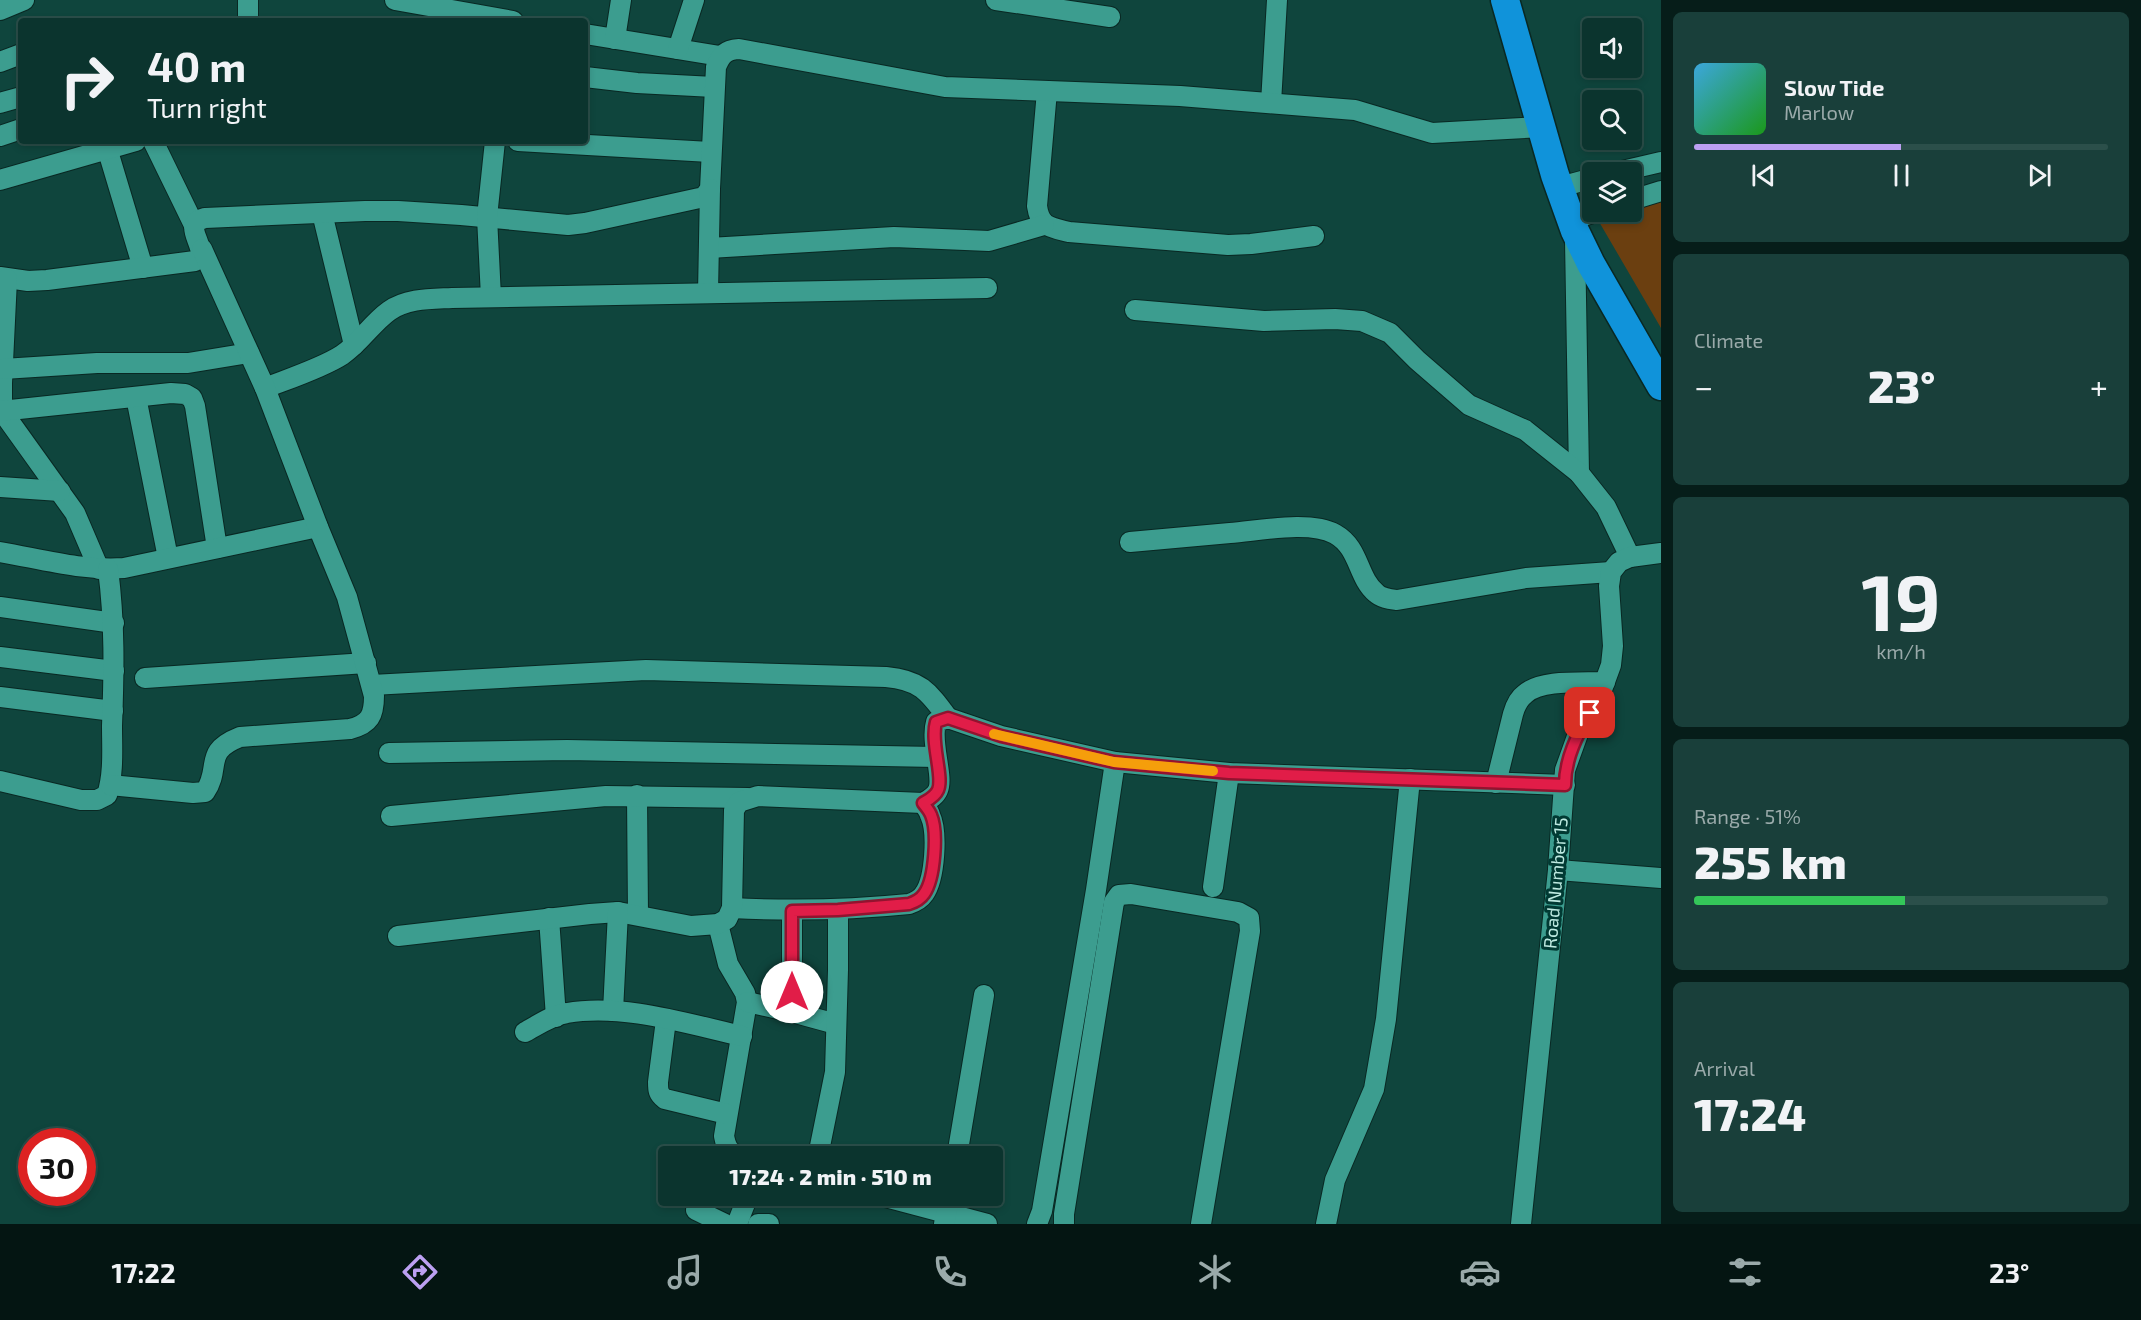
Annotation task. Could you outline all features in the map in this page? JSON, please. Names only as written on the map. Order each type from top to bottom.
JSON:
[{"type":"highway","points":[[1505,0],[1555,175],[1582,215]]},
{"type":"highway","points":[[1516,0],[1582,181]]},
{"type":"highway","points":[[1585,222],[1591,264],[1661,387]]},
{"type":"highway","points":[[1587,222],[1661,350]]},
{"type":"street","points":[[0,10],[24,0]]},
{"type":"street","points":[[248,0],[249,18]]},
{"type":"street","points":[[395,0],[496,18]]},
{"type":"street","points":[[615,39],[621,0]]},
{"type":"street","points":[[678,49],[694,0]]},
{"type":"street","points":[[996,0],[1110,17]]},
{"type":"street","points":[[1271,103],[1278,0]]},
{"type":"street","points":[[588,34],[720,56]]},
{"type":"street","points":[[708,293],[710,152],[714,87],[716,67],[720,56],[729,50],[757,51],[945,87],[1180,96],[1355,110],[1432,133],[1542,127]]},
{"type":"street","points":[[0,62],[18,55]]},
{"type":"street","points":[[588,78],[714,87]]},
{"type":"street","points":[[1044,225],[1039,218],[1036,206],[1047,91]]},
{"type":"street","points":[[0,103],[18,98]]},
{"type":"street","points":[[0,136],[18,130]]},
{"type":"street","points":[[0,180],[93,148],[117,144]]},
{"type":"street","points":[[154,144],[194,225]]},
{"type":"street","points":[[491,297],[487,217],[495,144]]},
{"type":"street","points":[[570,144],[710,152]]},
{"type":"street","points":[[93,148],[143,268]]},
{"type":"street","points":[[1642,166],[1661,162]]},
{"type":"street","points":[[110,785],[192,793],[205,792],[210,785],[218,751],[226,743],[240,737],[350,729],[362,726],[371,719],[374,708],[372,685],[347,597],[265,388],[193,231],[198,220],[398,211],[550,224],[585,223],[704,197],[710,189]]},
{"type":"street","points":[[1642,197],[1661,191]]},
{"type":"street","points":[[322,213],[354,345]]},
{"type":"street","points":[[1579,473],[1585,222]]},
{"type":"street","points":[[709,248],[894,237],[989,241],[1044,225],[1069,232],[1228,245],[1314,236]]},
{"type":"street","points":[[0,781],[81,800],[97,800],[106,795],[110,785],[114,671],[114,624],[104,569],[60,490],[2,411],[4,278],[28,281],[47,280],[195,261],[201,257],[202,249]]},
{"type":"street","points":[[265,388],[340,356],[389,311],[400,305],[421,300],[987,288]]},
{"type":"street","points":[[1135,310],[1264,321],[1335,319],[1362,321],[1390,333],[1469,405],[1525,430],[1579,473],[1606,507],[1630,558]]},
{"type":"street","points":[[2,357],[97,363],[188,363],[249,353]]},
{"type":"street","points":[[2,411],[171,393],[185,394],[192,398],[217,548]]},
{"type":"street","points":[[136,397],[168,558]]},
{"type":"street","points":[[0,486],[60,490]]},
{"type":"street","points":[[0,552],[104,569],[318,527]]},
{"type":"street","points":[[1130,542],[1290,528],[1317,528],[1333,533],[1346,541],[1358,559],[1367,583],[1377,594],[1397,600],[1526,579],[1611,572],[1619,562],[1661,553]]},
{"type":"street","name":"Road Number 15","points":[[1521,1224],[1558,870],[1565,770],[1580,730],[1600,695],[1611,665],[1613,646],[1609,586],[1611,572]]},
{"type":"street","points":[[0,607],[114,624]]},
{"type":"street","points":[[0,657],[114,671]]},
{"type":"street","points":[[145,678],[366,663]]},
{"type":"street","points":[[372,685],[646,670],[886,677],[905,679],[916,684],[933,698],[948,718],[1001,736],[1114,762],[1229,773],[1565,785]]},
{"type":"street","points":[[1496,783],[1516,704],[1524,694],[1544,685],[1605,682]]},
{"type":"street","points":[[0,697],[113,711]]},
{"type":"street","points":[[391,816],[637,795],[748,798],[758,796],[923,803],[938,790],[933,733],[936,722],[948,718]]},
{"type":"street","points":[[389,753],[567,750],[936,756]]},
{"type":"street","points":[[1037,1224],[1042,1211],[1048,1177],[1094,901],[1114,762]]},
{"type":"street","points":[[1213,887],[1229,773]]},
{"type":"street","points":[[1326,1224],[1335,1180],[1374,1089],[1386,1019],[1410,779]]},
{"type":"street","points":[[637,795],[638,915]]},
{"type":"street","points":[[398,936],[618,912],[691,926],[718,924],[727,919],[732,908],[734,810],[740,802],[748,798]]},
{"type":"street","points":[[732,908],[792,911],[838,910],[909,904],[918,901],[926,893],[929,883],[935,839],[930,814],[923,803]]},
{"type":"street","points":[[1558,870],[1661,878]]},
{"type":"street","points":[[1065,1224],[1064,1214],[1114,902],[1119,895],[1131,894],[1238,912],[1249,918],[1250,931],[1202,1224]]},
{"type":"street","points":[[820,1146],[835,1072],[838,910]]},
{"type":"street","points":[[792,911],[792,1012]]},
{"type":"street","points":[[613,1011],[618,912]]},
{"type":"street","points":[[549,918],[556,1017]]},
{"type":"street","points":[[718,924],[728,964],[745,993],[747,1002],[727,1114],[724,1136],[726,1146]]},
{"type":"street","points":[[959,1146],[984,995]]},
{"type":"street","points":[[747,1002],[836,1024]]},
{"type":"street","points":[[525,1032],[566,1013],[613,1011],[742,1036]]},
{"type":"street","points":[[666,1020],[658,1082],[660,1096],[727,1114]]},
{"type":"street","points":[[697,1206],[696,1210],[725,1224]]},
{"type":"street","points":[[737,1224],[744,1206]]},
{"type":"street","points":[[925,1206],[987,1224]]},
{"type":"street","points":[[758,1224],[769,1224]]},
{"type":"shaded area","points":[[1661,201],[1661,328],[1599,222],[1642,222],[1642,207]]},
{"type":"slow traffic","points":[[994,734],[1114,762],[1213,771]]},
{"type":"route","points":[[792,992],[792,911],[909,904],[918,901],[926,893],[932,868],[935,839],[930,814],[923,803],[938,790],[939,780],[933,733],[936,722],[948,718],[1001,736],[1114,762],[1229,773],[1565,785],[1565,770],[1570,755],[1590,713]]}]
